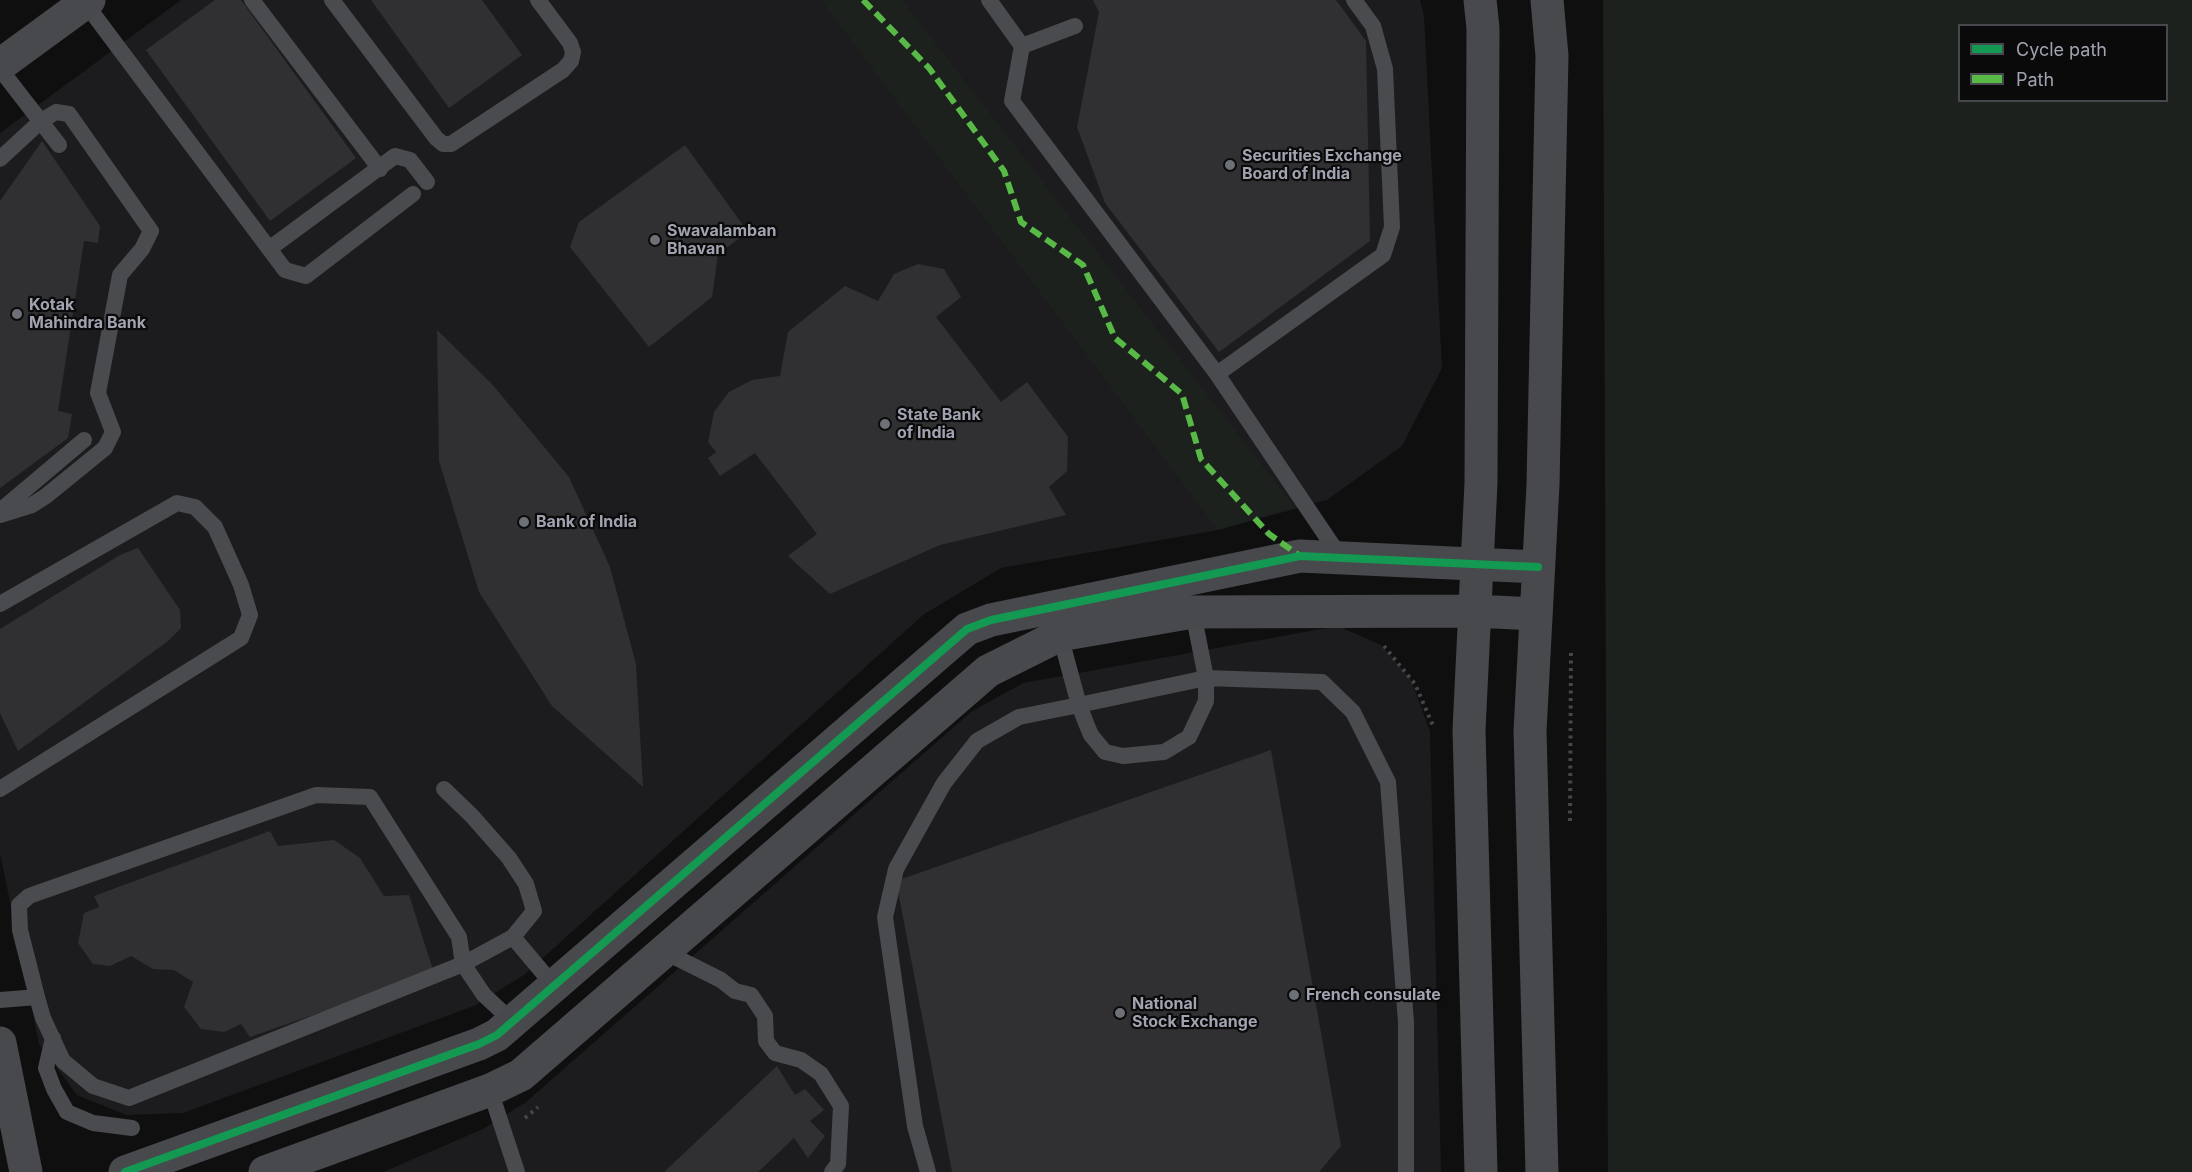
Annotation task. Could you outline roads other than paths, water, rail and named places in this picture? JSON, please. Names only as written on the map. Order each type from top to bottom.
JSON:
[{"type":"street","points":[[1480,0],[1483,28],[1480,483],[1469,730],[1480,1172]]},
{"type":"street","points":[[1542,1172],[1530,731],[1543,485],[1552,56],[1547,0]]},
{"type":"street","points":[[0,67],[87,1]]},
{"type":"street","points":[[125,1172],[479,1044],[514,1023],[967,629],[991,620],[1300,556],[1538,567]]},
{"type":"street","points":[[273,1171],[311,1164],[521,1075],[543,1059],[663,951],[988,671],[1060,635],[1193,612],[1474,611],[1536,614]]},
{"type":"street","points":[[0,1043],[26,1172]]},
{"type":"lane","points":[[252,0],[380,169]]},
{"type":"lane","points":[[332,0],[435,138],[443,144],[452,144],[563,70],[571,61],[573,52],[570,43],[538,0]]},
{"type":"lane","points":[[989,0],[1022,46],[1012,102],[1217,374],[1341,558]]},
{"type":"lane","points":[[1217,374],[1383,255],[1392,228],[1385,69],[1373,26],[1354,0]]},
{"type":"lane","points":[[87,1],[285,270],[306,276],[412,194]]},
{"type":"lane","points":[[1022,46],[1075,26]]},
{"type":"lane","points":[[0,67],[59,146]]},
{"type":"lane","points":[[0,159],[41,121],[56,112],[69,114],[150,231],[142,249],[120,275],[98,393],[113,432],[105,447],[46,496],[32,506],[0,513]]},
{"type":"lane","points":[[269,249],[395,156],[410,160],[427,182]]},
{"type":"lane","points":[[0,513],[84,441]]},
{"type":"lane","points":[[0,604],[177,502],[195,507],[215,527],[233,567],[250,615],[241,638],[0,789]]},
{"type":"lane","points":[[1060,635],[1079,705],[1091,735],[1105,752],[1123,756],[1164,752],[1189,737],[1206,701],[1206,678],[1193,612]]},
{"type":"lane","points":[[928,1172],[915,1126],[885,917],[896,869],[944,783],[977,741],[1019,717],[1206,678],[1322,682],[1353,712],[1388,782],[1406,1022],[1406,1172]]},
{"type":"lane","points":[[444,789],[472,816],[509,858],[526,884],[534,911],[513,937],[463,964],[129,1098],[93,1086],[63,1061],[43,1018],[20,930],[19,905],[29,896],[316,795],[370,797],[459,937],[463,964],[484,995],[514,1023]]},
{"type":"lane","points":[[513,937],[555,987]]},
{"type":"lane","points":[[663,951],[721,980],[735,991],[751,995],[765,1016],[766,1041],[775,1053],[801,1060],[821,1074],[841,1106],[838,1164],[832,1172]]},
{"type":"lane","points":[[0,1000],[37,996]]},
{"type":"lane","points":[[53,1038],[46,1068],[54,1089],[67,1112],[93,1124],[132,1128]]},
{"type":"lane","points":[[490,1090],[517,1172]]},
{"type":"place","name":"Securities Exchange Board of India","points":[[1230,165]]},
{"type":"place","name":"Swavalamban Bhavan","points":[[655,240]]},
{"type":"place","name":"Kotak Mahindra Bank","points":[[17,314]]},
{"type":"place","name":"State Bank of India","points":[[885,424]]},
{"type":"place","name":"Bank of India","points":[[524,522]]},
{"type":"place","name":"French consulate","points":[[1294,995]]},
{"type":"place","name":"National Stock Exchange","points":[[1120,1013]]}]
